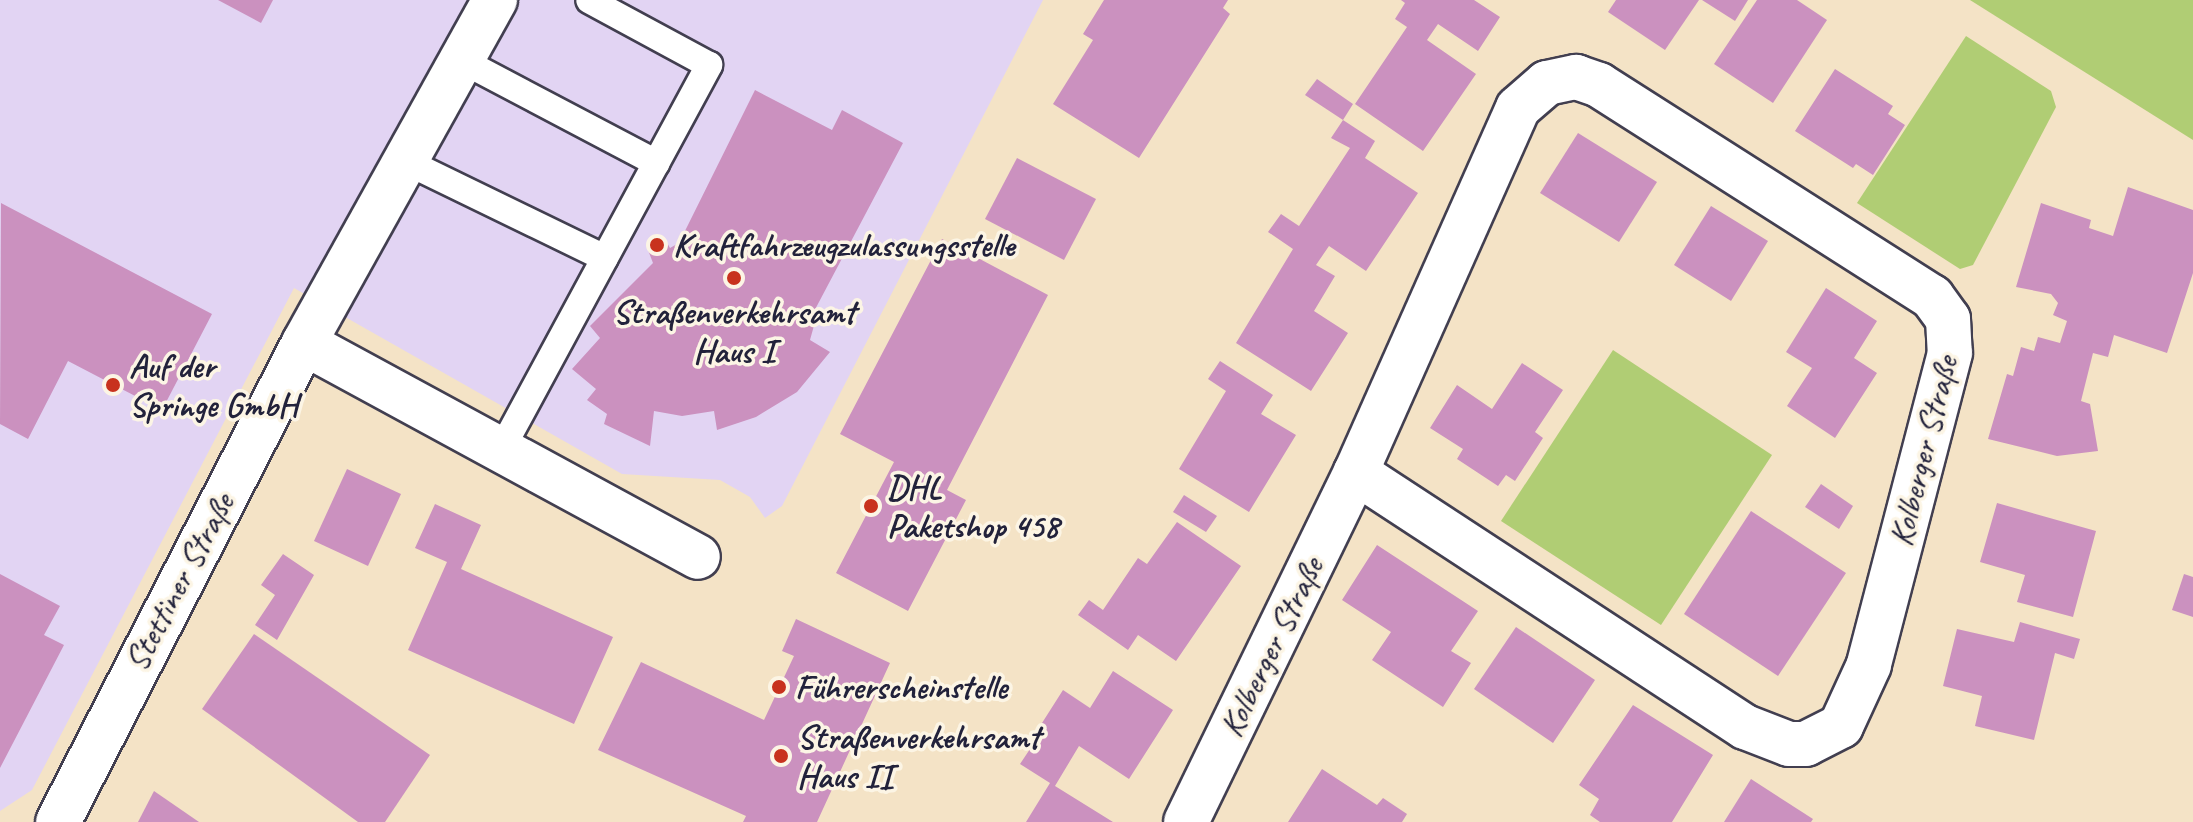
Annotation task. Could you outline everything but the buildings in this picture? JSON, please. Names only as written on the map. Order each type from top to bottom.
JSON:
[{"type":"street","name":"Stettiner Straße","points":[[58,822],[304,343],[495,0]]},
{"type":"street","name":"Kolberger Straße","points":[[1186,822],[1356,472],[1518,108],[1547,83],[1576,77],[1599,85],[1932,297],[1948,319],[1950,353],[1869,665],[1841,726],[1806,744],[1789,744],[1745,727],[1356,472]]},
{"type":"street","points":[[304,343],[698,557]]},
{"type":"lane","points":[[501,450],[709,65],[589,0]]},
{"type":"lane","points":[[461,60],[656,163]]},
{"type":"lane","points":[[405,161],[605,258]]},
{"type":"shaded area","points":[[0,0],[1043,0],[782,506],[765,518],[750,497],[720,480],[622,474],[294,288],[32,790],[0,811]]},
{"type":"green space","points":[[1970,0],[2193,0],[2193,140]]},
{"type":"green space","points":[[1966,36],[2051,91],[2056,107],[1973,265],[1960,269],[1857,203]]},
{"type":"green space","points":[[1613,350],[1772,455],[1661,625],[1501,521]]},
{"type":"place","name":"Kraftfahrzeugzulassungsstelle","points":[[657,245]]},
{"type":"place","name":"Straßenverkehrsamt Haus I","points":[[734,278]]},
{"type":"place","name":"Auf der Springe GmbH","points":[[113,385]]},
{"type":"place","name":"DHL Paketshop 458","points":[[871,506]]},
{"type":"place","name":"Führerscheinstelle","points":[[779,687]]},
{"type":"place","name":"Straßenverkehrsamt Haus II","points":[[781,756]]}]
